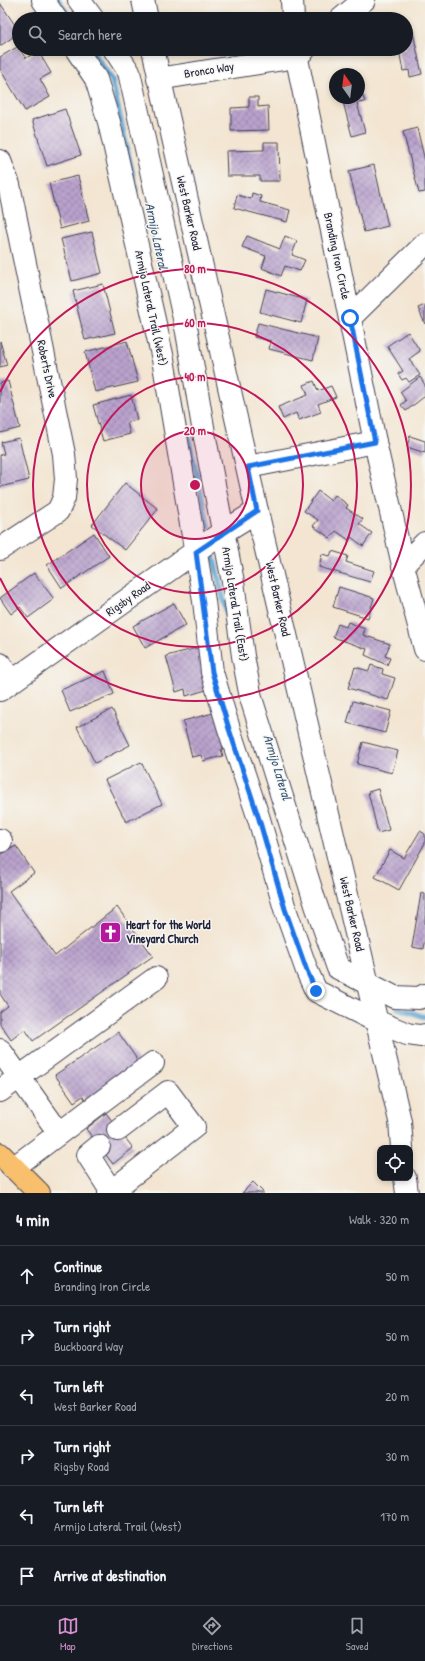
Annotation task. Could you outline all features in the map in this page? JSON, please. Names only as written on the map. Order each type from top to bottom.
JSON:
[{"type":"main road","points":[[7,1161],[39,1193]]},
{"type":"street","points":[[43,0],[51,12]]},
{"type":"street","points":[[79,0],[88,12]]},
{"type":"street","points":[[143,0],[146,12]]},
{"type":"street","points":[[292,0],[293,12]]},
{"type":"street","points":[[349,12],[364,0]]},
{"type":"street","name":"Armijo Lateral Trail (West)","points":[[81,56],[96,79],[109,122],[163,359],[196,552],[212,672],[259,819],[285,909],[307,971],[316,991],[376,1021],[407,1034],[420,1036],[425,1035]]},
{"type":"street","name":"Armijo Lateral Trail (East)","points":[[119,56],[129,72],[187,332],[204,433],[233,582],[243,656],[251,698],[316,905],[338,968],[394,996],[419,998],[425,995]]},
{"type":"street","name":"West Barker Road","points":[[154,56],[257,511],[400,1121],[402,1145]]},
{"type":"street","name":"Bronco Way","points":[[158,78],[277,56]]},
{"type":"street","name":"Branding Iron Circle","points":[[300,56],[375,442],[403,564],[425,649]]},
{"type":"street","name":"Roberts Drive","points":[[0,161],[9,185],[64,454],[66,479],[64,498],[58,511],[0,549]]},
{"type":"street","points":[[350,318],[425,244]]},
{"type":"street","points":[[248,467],[375,442]]},
{"type":"street","name":"Rigsby Road","points":[[4,678],[257,511]]},
{"type":"street","points":[[403,564],[425,543]]},
{"type":"street","points":[[0,1090],[156,978]]},
{"type":"street","points":[[0,1050],[20,1076],[59,1133]]},
{"type":"street","points":[[7,1161],[59,1133],[153,1063]]},
{"type":"street","points":[[99,1146],[88,1155],[110,1192],[194,1128],[168,1092],[118,1130]]},
{"type":"street","points":[[405,1181],[407,1193]]},
{"type":"building","points":[[0,3],[12,21],[12,38],[0,46]]},
{"type":"building","points":[[413,33],[422,74],[410,77],[409,70],[403,71],[400,56],[413,56]]},
{"type":"building","points":[[12,50],[12,56],[24,56],[26,58],[29,56],[41,56],[51,73],[40,79],[50,97],[25,111],[0,69],[0,57]]},
{"type":"building","points":[[249,97],[258,97],[258,107],[268,106],[269,130],[231,131],[231,108],[249,107]]},
{"type":"building","points":[[344,104],[357,104],[365,132],[352,136]]},
{"type":"building","points":[[65,109],[81,155],[47,166],[32,120]]},
{"type":"building","points":[[417,128],[425,161],[425,192],[419,193],[403,132]]},
{"type":"building","points":[[264,142],[279,142],[280,181],[260,181],[260,176],[227,176],[226,151],[264,150]]},
{"type":"building","points":[[374,165],[388,226],[364,232],[349,171]]},
{"type":"building","points":[[78,176],[89,221],[60,229],[49,183]]},
{"type":"building","points":[[252,193],[261,196],[260,202],[290,210],[287,222],[234,208],[237,195],[251,199]]},
{"type":"building","points":[[92,232],[102,273],[72,281],[61,239]]},
{"type":"building","points":[[247,236],[280,249],[285,236],[297,241],[292,255],[305,260],[300,271],[285,266],[281,276],[262,268],[266,256],[242,247]]},
{"type":"building","points":[[103,284],[115,333],[85,340],[73,291]]},
{"type":"building","points":[[266,289],[307,300],[301,323],[260,312]]},
{"type":"building","points":[[425,305],[425,324],[418,308]]},
{"type":"building","points":[[258,323],[318,338],[313,360],[269,349],[271,341],[254,337]]},
{"type":"building","points":[[408,332],[420,351],[409,359],[420,375],[409,382],[406,378],[402,380],[398,374],[403,371],[387,346]]},
{"type":"building","points":[[0,341],[7,365],[0,367]]},
{"type":"building","points":[[127,341],[138,382],[95,392],[85,352]]},
{"type":"building","points":[[420,377],[425,385],[425,396],[406,411],[401,405],[406,401],[400,392]]},
{"type":"building","points":[[8,381],[20,428],[0,433],[0,383]]},
{"type":"building","points":[[314,381],[318,391],[331,386],[336,397],[318,404],[321,412],[299,420],[296,413],[283,419],[278,407],[308,395],[304,385]]},
{"type":"building","points":[[131,395],[137,420],[127,422],[130,434],[103,441],[93,405]]},
{"type":"building","points":[[410,436],[425,441],[425,453],[407,447]]},
{"type":"building","points":[[19,438],[29,480],[0,487],[0,455],[4,454],[1,442]]},
{"type":"building","points":[[125,483],[158,509],[125,550],[92,525]]},
{"type":"building","points":[[318,491],[331,501],[335,495],[348,505],[346,508],[363,519],[359,524],[372,533],[363,546],[351,537],[349,540],[336,531],[330,538],[313,526],[318,520],[304,511]]},
{"type":"building","points":[[94,533],[109,556],[62,588],[47,565]]},
{"type":"building","points":[[332,551],[348,556],[346,562],[374,571],[370,582],[319,567],[322,554],[330,556]]},
{"type":"building","points":[[34,573],[54,599],[28,618],[20,607],[11,614],[0,598]]},
{"type":"building","points":[[339,587],[374,598],[368,618],[333,607]]},
{"type":"building","points":[[174,603],[186,625],[145,648],[133,626]]},
{"type":"building","points":[[348,622],[365,629],[363,635],[390,644],[385,656],[390,658],[387,665],[365,655],[367,649],[333,637],[338,624],[346,627]]},
{"type":"building","points":[[205,646],[206,690],[186,696],[185,689],[176,692],[166,656]]},
{"type":"building","points":[[371,665],[383,669],[382,674],[395,678],[388,700],[348,688],[355,667],[369,671]]},
{"type":"building","points":[[105,671],[114,694],[70,712],[61,690]]},
{"type":"building","points":[[353,701],[391,711],[385,733],[347,723]]},
{"type":"building","points":[[112,709],[130,745],[95,763],[77,727]]},
{"type":"building","points":[[221,711],[230,747],[221,749],[223,756],[203,761],[201,755],[192,757],[183,721]]},
{"type":"building","points":[[363,742],[398,751],[392,773],[357,764]]},
{"type":"building","points":[[141,762],[162,804],[126,822],[105,780]]},
{"type":"building","points":[[378,789],[389,830],[378,833],[368,792]]},
{"type":"building","points":[[420,831],[425,834],[425,843],[399,890],[375,877],[390,850],[404,858]]},
{"type":"building","name":"Heart for the World Vineyard Church","points":[[16,846],[34,873],[9,891],[55,956],[117,907],[153,956],[33,1041],[25,1029],[11,1040],[0,1024],[0,1012],[8,1006],[0,994],[0,855]]},
{"type":"building","points":[[421,893],[425,894],[425,938],[423,949],[412,947]]},
{"type":"building","points":[[118,1032],[141,1065],[87,1102],[83,1096],[74,1102],[55,1075]]},
{"type":"building","points":[[106,1113],[133,1148],[113,1164],[86,1129]]},
{"type":"building","points":[[253,1182],[264,1193],[242,1193]]},
{"type":"waterway","name":"Armijo Lateral","points":[[58,0],[66,12]]},
{"type":"waterway","name":"Armijo Lateral","points":[[96,56],[112,80],[136,190]]},
{"type":"waterway","name":"Armijo Lateral","points":[[180,398],[208,526]]},
{"type":"waterway","name":"Armijo Lateral","points":[[212,551],[227,614]]},
{"type":"waterway","name":"Armijo Lateral","points":[[398,1008],[425,1017]]},
{"type":"place","name":"Heart for the World Vineyard Church","points":[[111,932]]},
{"type":"route","points":[[316,991],[307,971],[285,909],[259,819],[212,672],[204,602],[196,552],[257,511],[248,467],[375,442],[350,318]]}]
